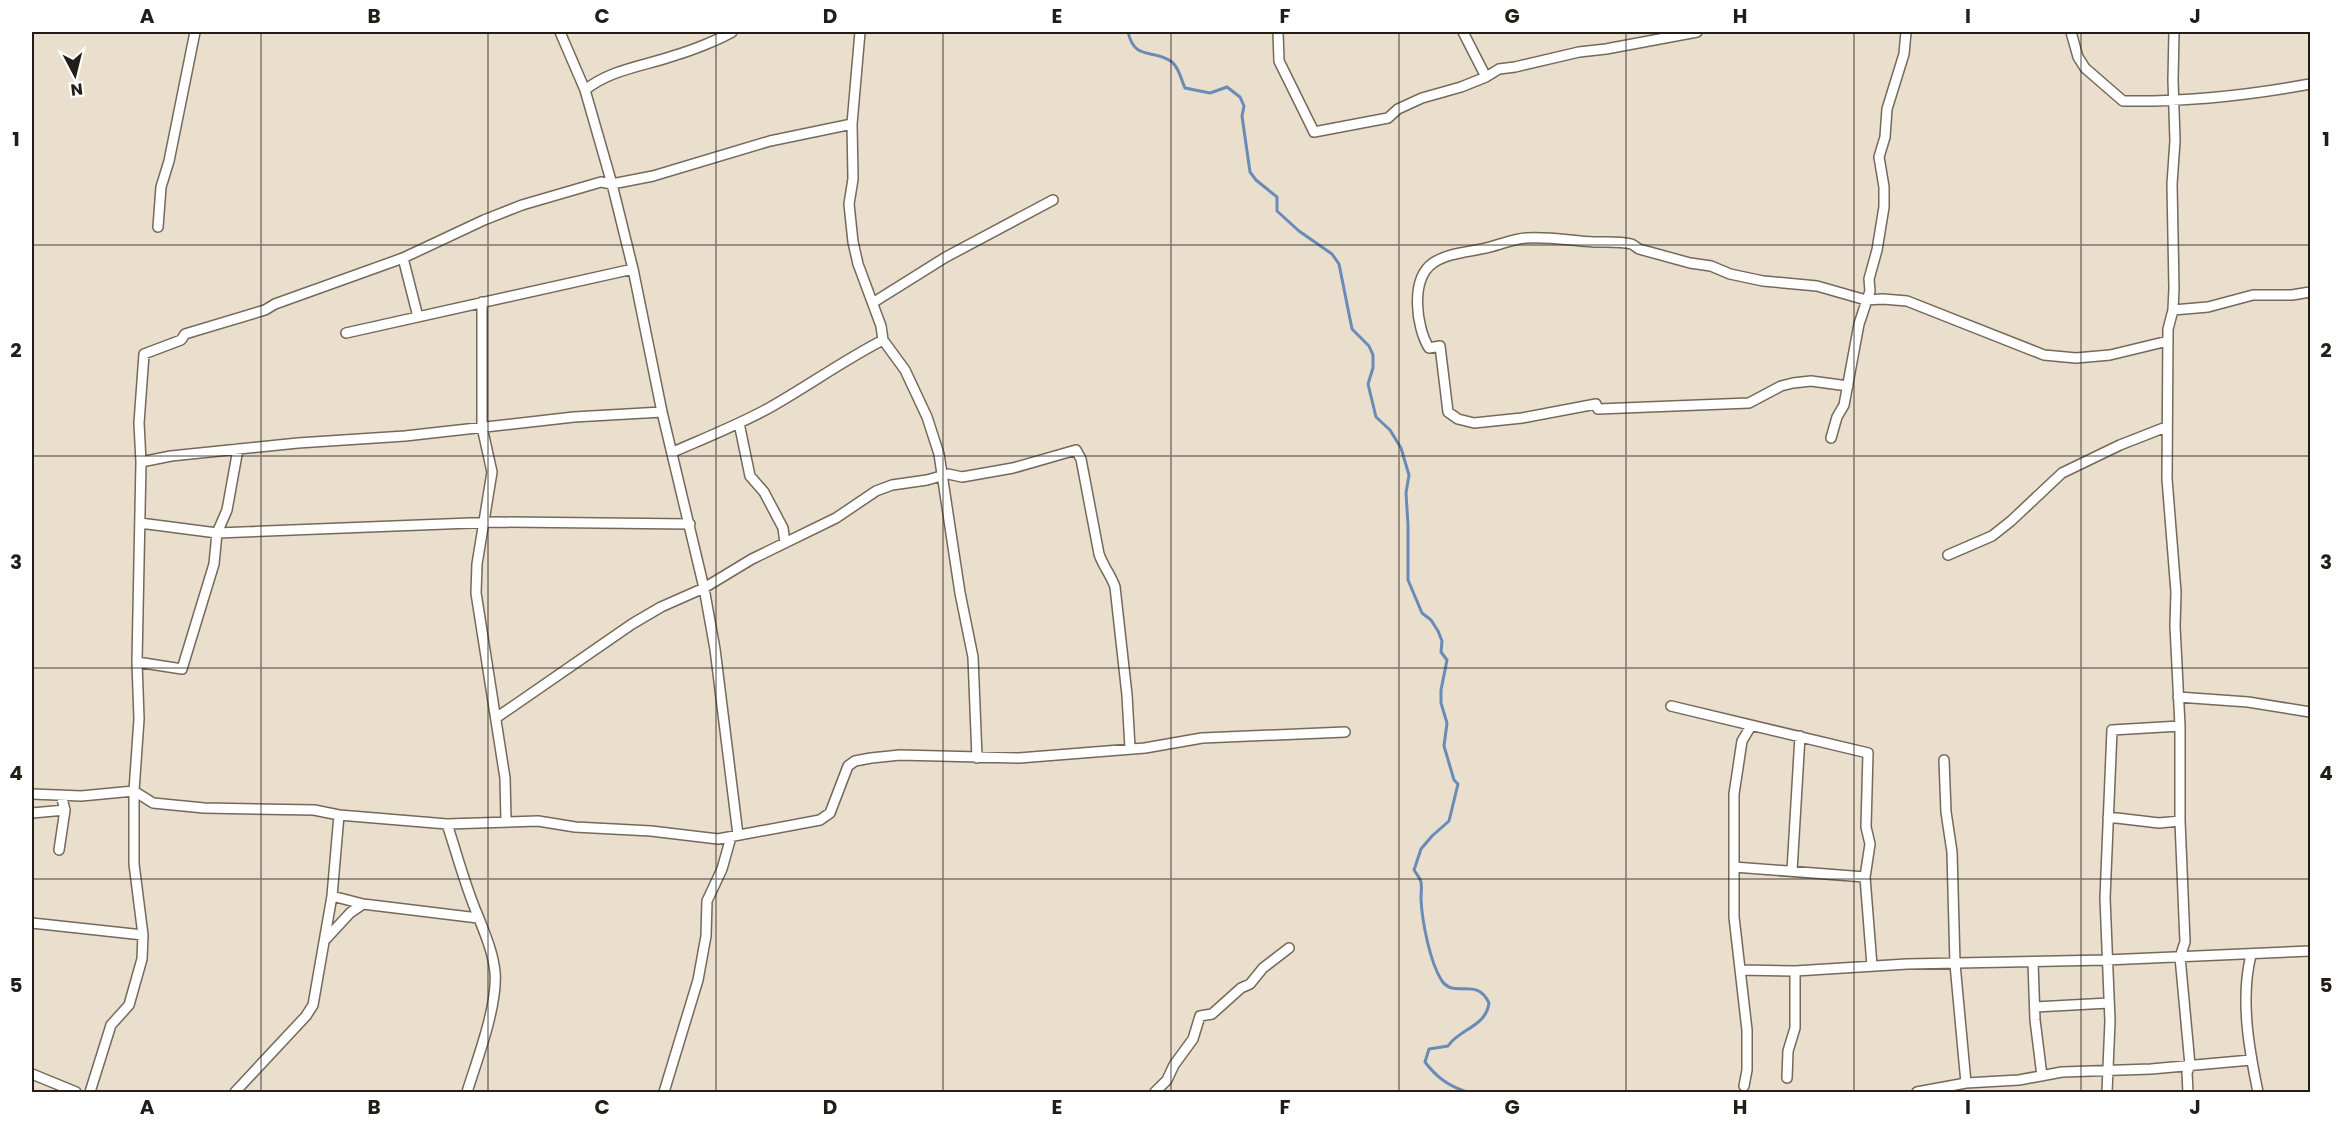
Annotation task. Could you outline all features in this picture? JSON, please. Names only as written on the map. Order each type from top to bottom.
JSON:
[{"type":"street","points":[[158,227],[160,196],[195,32]]},
{"type":"street","points":[[560,32],[585,90],[612,184],[633,268],[662,412],[704,588],[715,649],[735,836],[707,901],[706,936],[698,980],[664,1092]]},
{"type":"street","points":[[585,90],[598,80],[677,55],[732,32]]},
{"type":"street","points":[[860,32],[852,124],[853,179],[849,219],[858,264],[874,302],[884,340],[905,370],[923,408],[935,439],[944,476],[960,593],[973,657],[977,758]]},
{"type":"street","points":[[1278,32],[1280,61],[1314,132],[1388,118],[1398,109],[1422,98],[1461,87],[1499,69],[1515,68],[1579,52],[1697,32]]},
{"type":"street","points":[[1463,32],[1486,77]]},
{"type":"street","points":[[1831,438],[1837,417],[1844,405],[1866,300],[1870,291],[1869,279],[1877,250],[1884,207],[1880,152],[1887,109],[1904,54],[1906,32]]},
{"type":"street","points":[[2071,32],[2078,57],[2085,68],[2123,101],[2263,91],[2310,84]]},
{"type":"street","points":[[2175,32],[2175,141],[2172,184],[2173,310],[2168,329],[2166,427],[2167,479],[2176,592],[2180,821],[2185,942],[2181,957],[2190,1065],[2187,1073],[2187,1092]]},
{"type":"street","points":[[90,1092],[111,1025],[129,1005],[142,959],[143,935],[134,864],[134,791],[139,719],[136,662],[141,462],[139,423],[144,354],[181,340],[185,334],[265,310],[275,304],[403,258],[483,220],[522,205],[601,182],[612,184],[653,176],[770,141],[852,124]]},
{"type":"street","points":[[874,302],[946,257],[1053,200]]},
{"type":"street","points":[[1848,386],[1811,381],[1793,383],[1781,386],[1749,403],[1598,409],[1596,404],[1522,418],[1474,423],[1458,420],[1448,412],[1440,346],[1430,348],[1422,337],[1418,321],[1419,287],[1422,274],[1432,263],[1449,256],[1523,238],[1538,237],[1632,244],[1639,249],[1690,263],[1711,266],[1730,274],[1764,281],[1817,286],[1866,300],[1883,298],[1907,301],[2044,356],[2076,358],[2110,355],[2168,341]]},
{"type":"street","points":[[403,258],[418,317]]},
{"type":"street","points":[[346,333],[633,268]]},
{"type":"street","points":[[2173,310],[2208,307],[2253,295],[2292,295],[2310,292]]},
{"type":"street","points":[[482,302],[482,427],[492,472],[477,564],[477,593],[505,778],[506,820]]},
{"type":"street","points":[[673,452],[739,423],[884,340]]},
{"type":"street","points":[[141,462],[238,449],[574,417],[662,412]]},
{"type":"street","points":[[739,423],[750,476],[764,492],[783,528],[785,543]]},
{"type":"street","points":[[1948,555],[1992,536],[2062,473],[2120,445],[2166,427]]},
{"type":"street","points":[[136,662],[182,669],[214,564],[217,533],[227,510],[238,449]]},
{"type":"street","points":[[496,718],[632,624],[704,588],[752,559],[836,518],[876,491],[892,485],[948,474],[962,477],[994,472],[1076,450],[1081,459],[1088,490],[1099,554],[1114,587],[1125,677],[1130,748]]},
{"type":"street","points":[[140,524],[217,533],[425,524],[605,522],[690,524]]},
{"type":"street","points":[[2178,697],[2248,702],[2310,712]]},
{"type":"street","points":[[1671,706],[1868,753],[1866,827],[1870,844],[1865,877],[1872,966]]},
{"type":"street","points":[[1744,1086],[1747,1070],[1747,1030],[1734,917],[1734,794],[1742,741],[1751,726]]},
{"type":"street","points":[[2107,1092],[2109,1003],[2105,898],[2112,730],[2180,726]]},
{"type":"street","points":[[32,794],[61,795],[134,791],[153,802],[204,808],[314,810],[339,815],[447,824],[506,820],[538,821],[718,839],[820,820],[830,813],[848,766],[855,761],[900,755],[1019,758],[1145,748],[1202,738],[1345,732]]},
{"type":"street","points":[[1792,871],[1800,736]]},
{"type":"street","points":[[1944,760],[1946,812],[1952,852],[1955,964],[1966,1083]]},
{"type":"street","points":[[59,850],[65,810],[61,795]]},
{"type":"street","points":[[32,813],[65,810]]},
{"type":"street","points":[[235,1092],[306,1016],[313,1005],[332,896],[339,815]]},
{"type":"street","points":[[2108,817],[2159,823],[2180,821]]},
{"type":"street","points":[[447,824],[478,918],[488,938],[495,971],[495,984],[484,1040],[467,1092]]},
{"type":"street","points":[[1734,867],[1865,877]]},
{"type":"street","points":[[332,896],[363,903],[478,918]]},
{"type":"street","points":[[324,943],[350,913],[363,903]]},
{"type":"street","points":[[32,923],[143,935]]},
{"type":"street","points":[[1155,1092],[1167,1080],[1174,1065],[1193,1039],[1200,1016],[1212,1014],[1241,988],[1250,984],[1263,968],[1289,948]]},
{"type":"street","points":[[1740,970],[1795,971],[1872,966],[2106,960],[2310,951]]},
{"type":"street","points":[[2251,955],[2247,971],[2246,995],[2251,1060],[2258,1092]]},
{"type":"street","points":[[2033,962],[2042,1076]]},
{"type":"street","points":[[1787,1078],[1788,1051],[1795,1028],[1795,971]]},
{"type":"street","points":[[2035,1007],[2109,1003]]},
{"type":"street","points":[[1917,1092],[1966,1083],[2251,1060]]},
{"type":"street","points":[[32,1074],[76,1092]]},
{"type":"waterway","points":[[1128,32],[1131,41],[1140,51],[1172,62],[1179,71],[1185,88],[1210,93],[1227,87],[1240,97],[1244,106],[1242,116],[1250,172],[1277,197],[1277,211],[1299,231],[1332,254],[1339,264],[1352,329],[1369,346],[1373,355],[1373,368],[1368,384],[1376,417],[1390,430],[1401,448],[1409,475],[1406,493],[1408,580],[1422,613],[1431,620],[1438,631],[1442,641],[1441,652],[1447,660],[1441,690],[1441,703],[1447,723],[1444,746],[1454,780],[1458,784],[1449,821],[1421,849],[1414,870],[1421,882],[1427,942],[1442,981],[1453,988],[1478,991],[1489,1003],[1487,1011],[1478,1023],[1459,1035],[1448,1046],[1429,1049],[1425,1062],[1444,1081],[1467,1092]]}]
